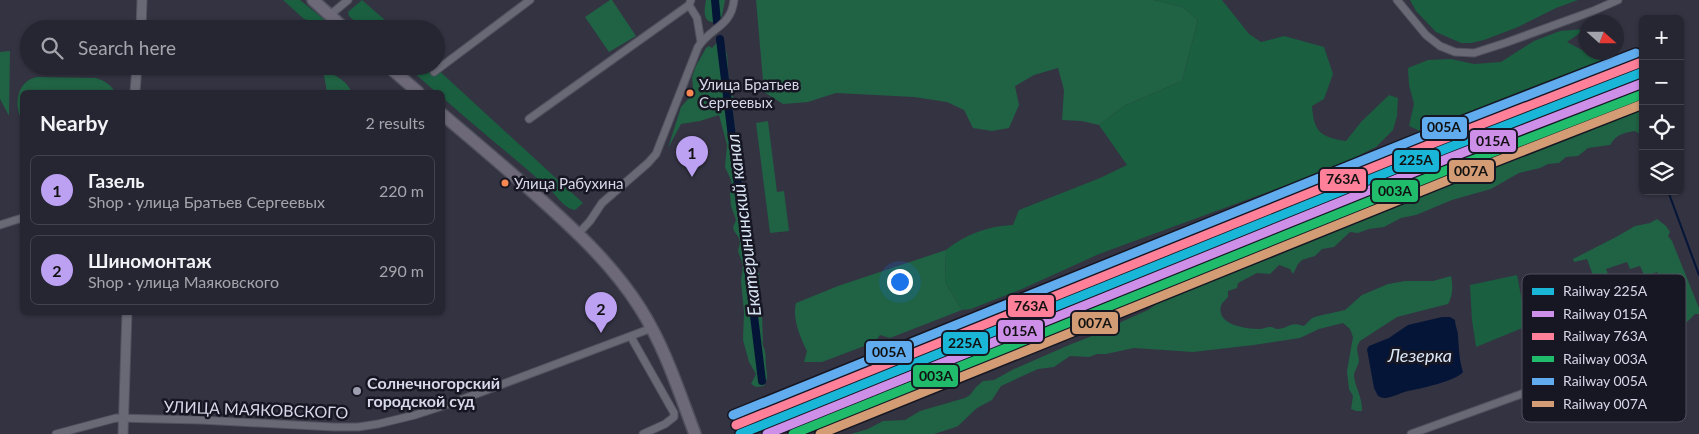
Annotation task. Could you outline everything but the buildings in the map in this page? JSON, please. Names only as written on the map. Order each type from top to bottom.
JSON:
[{"type":"main road","points":[[312,0],[335,20]]},
{"type":"main road","points":[[398,75],[416,90]]},
{"type":"main road","points":[[445,117],[578,234],[622,282],[652,328],[696,434]]},
{"type":"street","points":[[141,20],[142,0]]},
{"type":"street","points":[[330,16],[348,0]]},
{"type":"street","points":[[445,64],[530,0]]},
{"type":"street","points":[[578,234],[590,221],[602,203],[656,154],[691,62],[702,42],[729,17],[734,0]]},
{"type":"street","points":[[1397,0],[1426,35],[1440,46],[1455,52],[1474,53],[1593,11],[1618,0]]},
{"type":"street","points":[[529,118],[690,3],[697,18],[702,42]]},
{"type":"street","points":[[135,90],[136,75]]},
{"type":"street","points":[[0,225],[20,219]]},
{"type":"street","points":[[123,434],[127,315]]},
{"type":"street","name":"УЛИЦА МАЯКОВСКОГО","points":[[56,434],[116,418],[353,431],[429,410],[652,328]]},
{"type":"street","points":[[630,337],[674,413],[674,417],[670,422],[643,434]]},
{"type":"street","points":[[1411,434],[1522,394]]},
{"type":"green space","points":[[283,0],[300,0],[325,20],[304,19]]},
{"type":"green space","points":[[362,0],[385,20],[353,20],[348,12]]},
{"type":"green space","points":[[612,0],[636,36],[609,52],[585,17]]},
{"type":"green space","points":[[706,0],[725,0],[722,16],[717,22],[706,19]]},
{"type":"green space","points":[[756,0],[1154,0],[1183,7],[1198,20],[1182,81],[1124,106],[1099,125],[1082,121],[1062,120],[1064,90],[1058,68],[1034,75],[1015,86],[1019,105],[1009,128],[992,131],[973,128],[964,110],[947,102],[914,97],[836,93],[808,102],[783,104],[764,92]]},
{"type":"green space","points":[[1154,0],[1222,0],[1249,34],[1261,42],[1284,36],[1324,47],[1333,74],[1324,99],[1312,106],[1315,122],[1320,132],[1330,138],[1346,141],[1361,122],[1389,95],[1398,98],[1397,116],[1393,130],[1376,147],[1331,169],[1099,254],[1022,289],[971,309],[962,310],[945,282],[946,250],[961,239],[978,232],[995,227],[1013,225],[1019,210],[1100,178],[1127,165],[1099,125],[1124,106],[1182,81],[1198,20],[1183,7]]},
{"type":"green space","points":[[1410,0],[1578,0],[1484,40],[1461,43],[1436,32],[1416,11]]},
{"type":"green space","points":[[1579,30],[1579,34],[1567,42],[1579,48],[1579,60],[1613,60],[1614,63],[1610,73],[1526,102],[1514,114],[1464,117],[1454,126],[1420,131],[1409,126],[1414,104],[1409,85],[1408,68],[1428,60],[1451,59],[1474,64],[1501,62],[1534,41],[1560,31]]},
{"type":"green space","points":[[720,39],[727,55],[729,85],[734,99],[735,148],[738,164],[742,172],[741,192],[746,201],[743,214],[744,222],[749,231],[748,244],[751,260],[755,270],[759,273],[760,291],[757,306],[762,311],[763,346],[767,380],[764,386],[756,387],[751,384],[756,374],[749,362],[743,340],[744,312],[741,281],[743,265],[738,251],[739,238],[733,227],[736,220],[731,206],[730,194],[732,187],[725,167],[727,145],[719,115],[681,124],[668,148],[681,107],[689,98],[693,87],[692,77],[696,66],[706,48],[709,46],[712,48]]},
{"type":"green space","points":[[10,51],[9,116],[0,99],[0,52]]},
{"type":"green space","points":[[324,75],[335,76],[347,84],[350,90],[327,90]]},
{"type":"green space","points":[[416,75],[444,75],[583,203],[575,210],[567,207],[546,186],[445,100],[445,90],[434,90]]},
{"type":"green space","points":[[37,77],[96,78],[107,83],[113,90],[20,90],[30,79]]},
{"type":"green space","points":[[20,91],[20,116],[18,107]]},
{"type":"green space","points":[[1639,106],[1639,134],[1635,131],[1624,133],[1615,138],[1610,145],[1588,148],[1578,156],[1566,157],[1559,163],[1548,164],[1519,173],[1491,189],[1452,200],[1416,215],[1401,218],[1384,227],[1358,233],[1350,232],[1334,247],[1322,249],[1315,256],[1302,260],[1293,274],[1290,269],[1279,265],[1270,274],[1257,273],[1238,283],[1237,288],[1228,291],[1228,297],[1222,305],[1221,312],[1227,322],[1247,328],[1259,329],[1270,327],[1278,329],[1292,324],[1304,326],[1312,318],[1345,310],[1362,295],[1388,284],[1405,281],[1433,281],[1451,276],[1452,290],[1448,304],[1397,317],[1358,344],[1359,362],[1354,376],[1362,411],[1351,409],[1353,396],[1349,389],[1347,371],[1353,337],[1350,329],[1343,323],[1319,329],[1300,338],[1254,345],[1193,352],[1134,348],[1089,357],[1070,356],[1054,367],[1038,369],[1001,386],[992,400],[977,408],[958,426],[953,428],[934,434],[851,434],[868,429],[883,421],[905,420],[920,411],[965,398],[983,381],[994,380],[1014,369],[1097,334],[1102,330],[1116,327],[1121,322],[1148,310],[1161,301],[1215,276],[1473,177],[1559,138]]},
{"type":"green space","points":[[768,121],[777,192],[784,191],[789,231],[770,233],[756,123]]},
{"type":"green space","points":[[1657,219],[1666,226],[1670,232],[1668,236],[1672,241],[1685,274],[1658,274],[1657,272],[1644,274],[1640,266],[1630,269],[1627,262],[1606,269],[1608,274],[1593,274],[1587,259],[1574,262],[1573,259],[1635,226],[1650,223]]},
{"type":"green space","points":[[946,250],[945,282],[962,310],[890,338],[880,335],[875,342],[822,362],[804,362],[807,351],[799,334],[796,321],[796,303],[838,286]]},
{"type":"green space","points":[[1517,275],[1522,300],[1522,328],[1476,347],[1470,285]]},
{"type":"green space","points":[[1686,276],[1699,308],[1699,314],[1695,314],[1686,322]]},
{"type":"water","name":"Лезерка","points":[[1450,317],[1455,320],[1463,372],[1437,384],[1388,397],[1378,396],[1374,388],[1367,349],[1369,346],[1389,338],[1408,325]]},
{"type":"waterway","name":"Екатерининский канал","points":[[715,0],[717,22]]},
{"type":"waterway","name":"Екатерининский канал","points":[[720,39],[762,381]]},
{"type":"waterway","points":[[1669,195],[1699,275]]},
{"type":"rail line","name":"005А","points":[[733,415],[1438,130],[1636,53]]},
{"type":"rail line","name":"763А","points":[[736,425],[1441,140],[1639,63]]},
{"type":"rail line","name":"225А","points":[[740,434],[1445,149],[1639,74]]},
{"type":"rail line","name":"015А","points":[[767,434],[1449,158],[1639,85]]},
{"type":"rail line","name":"003А","points":[[793,434],[1452,168],[1639,96]]},
{"type":"rail line","name":"007А","points":[[820,434],[1456,177],[1640,105]]},
{"type":"place","name":"Улица Братьев Сергеевых","points":[[690,93]]},
{"type":"place","name":"Газель","points":[[692,177]]},
{"type":"place","name":"Улица Рабухина","points":[[505,183]]},
{"type":"place","name":"Шиномонтаж","points":[[601,333]]},
{"type":"place","name":"Солнечногорский городской суд","points":[[357,391]]}]
